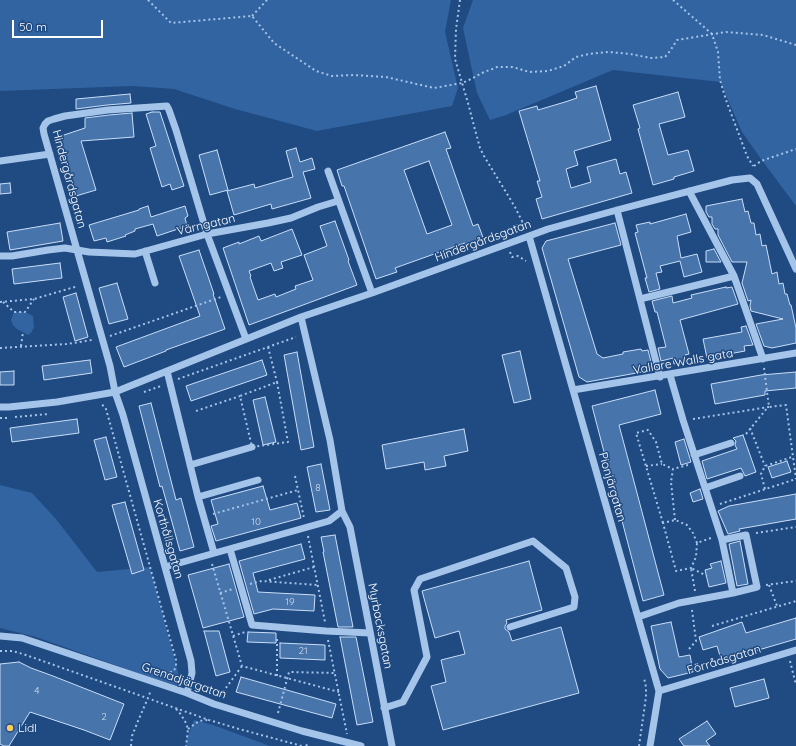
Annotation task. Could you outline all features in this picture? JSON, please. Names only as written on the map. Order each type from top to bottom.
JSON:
[{"type":"street","name":"Hindergårdsgatan","points":[[77,250],[43,128],[44,124],[54,119],[108,110],[167,106],[170,110],[207,234],[246,339]]},
{"type":"street","points":[[0,161],[50,154]]},
{"type":"street","points":[[328,171],[372,293]]},
{"type":"street","points":[[750,178],[756,184],[796,269]]},
{"type":"street","name":"Hindergårdsgatan","points":[[0,407],[57,402],[115,392],[302,317],[507,243],[617,210],[732,180],[750,178]]},
{"type":"street","points":[[689,191],[734,276],[763,359]]},
{"type":"street","name":"Värngatan","points":[[0,256],[12,256],[65,248],[108,253],[135,254],[207,234],[291,218],[338,201]]},
{"type":"street","points":[[617,210],[660,376]]},
{"type":"street","name":"Pionjärgatan","points":[[529,236],[659,691],[650,746]]},
{"type":"street","points":[[77,250],[110,366],[115,392]]},
{"type":"street","points":[[145,251],[155,283]]},
{"type":"street","points":[[640,299],[734,276]]},
{"type":"street","name":"Myrbacksgatan","points":[[302,317],[330,440],[342,511],[350,527],[392,746]]},
{"type":"street","name":"Vallare Walls gata","points":[[573,390],[796,353]]},
{"type":"street","points":[[167,371],[212,554]]},
{"type":"street","points":[[670,375],[721,537],[733,593]]},
{"type":"street","name":"Korthållsgatan","points":[[115,392],[123,415],[191,661],[192,673],[187,693]]},
{"type":"street","points":[[694,455],[731,443]]},
{"type":"street","points":[[190,465],[252,447]]},
{"type":"street","points":[[705,488],[740,476]]},
{"type":"street","points":[[198,497],[258,480]]},
{"type":"street","points":[[165,567],[329,521],[342,511]]},
{"type":"street","points":[[638,616],[679,603],[757,587],[746,535],[721,537]]},
{"type":"street","points":[[384,708],[403,702],[427,657],[414,590],[420,579],[533,541],[566,568],[575,597],[574,607],[510,628]]},
{"type":"street","points":[[230,549],[252,625],[370,633]]},
{"type":"street","name":"Grenadjärgatan","points":[[0,636],[22,638],[187,693],[214,704],[276,723],[361,746]]},
{"type":"street","name":"Förrådsgatan","points":[[659,691],[796,650]]},
{"type":"path","points":[[148,0],[171,23],[252,16],[267,0]]},
{"type":"path","points":[[460,0],[454,46],[455,59],[480,148],[515,207],[529,236]]},
{"type":"path","points":[[673,0],[712,34],[718,52],[720,80],[726,100],[747,156],[753,166]]},
{"type":"path","points":[[252,16],[261,25],[274,43],[316,71],[332,76],[354,75],[386,77],[434,88],[462,83],[497,67],[513,67],[529,72],[548,71],[564,66],[576,57],[590,54],[609,52],[651,58],[665,57],[677,40],[726,32],[763,35],[796,45]]},
{"type":"path","points":[[750,178],[753,166],[761,161],[796,149]]},
{"type":"path","points":[[523,223],[503,231],[512,257],[518,256],[529,263]]},
{"type":"path","points":[[1,302],[34,299],[87,284]]},
{"type":"path","points":[[0,348],[67,344],[102,339],[229,294]]},
{"type":"path","points":[[1,302],[14,312],[25,312],[34,299]]},
{"type":"path","points":[[22,346],[23,332]]},
{"type":"path","points":[[138,394],[305,334]]},
{"type":"path","points":[[240,396],[252,447],[288,442],[277,382],[268,347]]},
{"type":"path","points":[[746,434],[769,406],[763,359]]},
{"type":"path","points":[[196,411],[277,382]]},
{"type":"path","points":[[100,404],[103,405],[118,400]]},
{"type":"path","points":[[103,405],[106,409],[176,660],[174,671],[166,674],[157,673],[132,736],[131,746]]},
{"type":"path","points":[[683,420],[769,406],[786,405],[796,479],[711,507]]},
{"type":"path","points":[[0,418],[50,414]]},
{"type":"path","points":[[750,428],[765,466]]},
{"type":"path","points":[[662,464],[656,442],[648,430],[636,432],[676,570],[691,568],[707,576]]},
{"type":"path","points":[[766,489],[761,474],[765,466],[792,457]]},
{"type":"path","points":[[646,466],[662,464],[673,469],[697,464]]},
{"type":"path","points":[[673,469],[670,482],[675,520]]},
{"type":"path","points":[[295,476],[314,567],[325,631],[349,743]]},
{"type":"path","points":[[204,517],[298,490]]},
{"type":"path","points":[[663,523],[675,520],[687,525],[694,533],[697,543],[696,556],[691,568],[696,641],[689,649]]},
{"type":"path","points":[[746,535],[796,527]]},
{"type":"path","points":[[697,543],[721,537]]},
{"type":"path","points":[[212,554],[220,593],[242,666]]},
{"type":"path","points":[[266,581],[314,567]]},
{"type":"path","points":[[220,593],[262,581],[317,585]]},
{"type":"path","points":[[757,587],[796,581]]},
{"type":"path","points":[[768,585],[777,606]]},
{"type":"path","points":[[712,626],[796,601]]},
{"type":"path","points":[[233,636],[245,632],[252,625]]},
{"type":"path","points":[[277,676],[278,627]]},
{"type":"path","points":[[0,651],[12,651],[22,654],[209,720],[302,746]]},
{"type":"path","points":[[788,652],[796,685]]},
{"type":"path","points":[[242,666],[338,692]]},
{"type":"path","points":[[214,704],[242,666]]},
{"type":"path","points":[[276,723],[289,672],[335,673]]},
{"type":"path","points":[[639,746],[646,697],[644,677]]},
{"type":"path","points":[[174,707],[185,721],[188,730],[186,746]]},
{"type":"path","points":[[188,730],[199,721],[209,720]]},
{"type":"shaded area","points":[[0,0],[451,0],[445,32],[458,88],[452,106],[317,131],[235,109],[174,89],[132,86],[0,91]]},
{"type":"shaded area","points":[[473,0],[796,0],[796,206],[742,132],[720,82],[613,70],[506,115],[490,120],[477,93],[463,28]]},
{"type":"shaded area","points":[[14,312],[25,312],[33,316],[34,327],[31,333],[28,335],[13,325],[11,320]]},
{"type":"shaded area","points":[[0,485],[32,493],[56,519],[97,572],[150,567],[182,687],[146,676],[36,637],[0,628]]},
{"type":"shaded area","points":[[194,720],[213,725],[270,746],[186,746],[187,738]]},
{"type":"building","points":[[596,86],[611,140],[574,151],[578,165],[566,169],[571,188],[591,182],[587,167],[616,159],[620,174],[626,172],[632,193],[542,219],[536,199],[542,197],[537,181],[540,181],[519,111],[537,106],[538,110],[565,102],[577,98],[575,92]]},
{"type":"building","points":[[678,92],[685,117],[659,124],[668,155],[688,150],[694,171],[653,185],[638,129],[640,128],[633,105]]},
{"type":"building","points":[[130,94],[131,103],[76,109],[76,99]]},
{"type":"building","points":[[160,112],[184,186],[172,190],[170,184],[162,187],[150,148],[156,146],[146,114]]},
{"type":"building","points":[[132,113],[134,137],[81,141],[96,190],[76,196],[58,137],[85,128],[85,118]]},
{"type":"building","points":[[445,132],[451,148],[446,149],[473,226],[478,224],[484,240],[466,246],[465,243],[395,268],[397,272],[376,279],[344,186],[342,186],[337,170]],"holes":[[[429,161],[452,225],[427,234],[404,170]]]},
{"type":"building","points":[[296,148],[300,162],[312,158],[315,169],[303,172],[311,198],[272,209],[271,204],[234,215],[227,191],[254,184],[255,188],[293,177],[286,151]]},
{"type":"building","points":[[217,150],[228,190],[210,195],[199,155]]},
{"type":"building","points":[[10,183],[11,193],[0,194],[0,184]]},
{"type":"building","points":[[742,199],[745,212],[748,211],[751,223],[754,223],[756,235],[760,234],[762,246],[766,245],[772,274],[777,272],[779,284],[783,283],[785,294],[787,294],[791,305],[796,328],[796,343],[772,348],[764,346],[756,324],[783,319],[751,311],[751,300],[748,301],[742,283],[747,262],[732,262],[718,235],[718,229],[715,229],[712,224],[712,217],[709,217],[706,212],[706,206]]},
{"type":"building","points":[[148,206],[151,217],[185,206],[188,216],[185,218],[187,226],[157,236],[153,224],[135,229],[135,231],[125,235],[126,236],[107,242],[106,238],[94,241],[89,225]]},
{"type":"building","points":[[686,214],[691,232],[677,236],[681,258],[697,254],[702,272],[684,277],[680,261],[660,266],[662,272],[656,273],[660,289],[649,292],[645,278],[647,278],[635,233],[638,232],[636,225],[650,222],[650,224]]},
{"type":"building","points":[[335,221],[357,285],[249,325],[223,248],[239,242],[239,244],[259,236],[261,241],[292,229],[302,255],[281,262],[283,268],[274,271],[271,263],[249,271],[258,300],[275,294],[276,297],[296,289],[295,286],[313,280],[304,255],[327,246],[320,226]]},
{"type":"building","points":[[60,223],[63,241],[10,250],[7,232]]},
{"type":"building","points":[[615,223],[621,245],[568,259],[597,354],[603,358],[623,354],[623,352],[641,349],[642,351],[648,350],[653,370],[587,382],[579,377],[542,248],[546,241]]},
{"type":"building","points":[[714,249],[721,262],[706,262],[706,251]]},
{"type":"building","points":[[199,250],[225,329],[124,367],[116,347],[200,316],[179,256]]},
{"type":"building","points":[[60,263],[62,278],[14,284],[12,269]]},
{"type":"building","points":[[117,283],[128,319],[109,324],[99,288]]},
{"type":"building","points":[[732,287],[738,304],[680,320],[689,354],[685,355],[686,360],[674,364],[673,358],[661,361],[658,348],[666,347],[657,312],[655,312],[652,301],[672,296],[673,303],[692,298],[691,295]]},
{"type":"building","points":[[76,293],[88,337],[75,341],[63,297]]},
{"type":"building","points":[[746,326],[753,345],[744,346],[745,351],[707,358],[703,339],[742,332],[741,327]]},
{"type":"building","points":[[520,351],[531,399],[514,403],[502,355]]},
{"type":"building","points":[[297,352],[314,447],[301,450],[284,355]]},
{"type":"building","points":[[90,360],[92,373],[44,380],[42,366]]},
{"type":"building","points":[[262,360],[267,375],[191,401],[186,386]]},
{"type":"building","points":[[14,371],[14,385],[0,385],[0,372]]},
{"type":"building","points":[[796,372],[796,388],[765,391],[765,395],[715,404],[711,384],[761,375]]},
{"type":"building","points":[[655,390],[661,414],[619,425],[664,595],[643,601],[592,406]]},
{"type":"building","points":[[265,397],[276,442],[263,445],[253,400]]},
{"type":"building","points":[[151,403],[176,500],[181,498],[194,547],[180,551],[162,486],[160,487],[139,406]]},
{"type":"building","points":[[77,419],[79,433],[12,442],[10,428]]},
{"type":"building","points":[[464,429],[468,451],[444,456],[446,466],[425,470],[424,462],[386,469],[382,445]]},
{"type":"building","points":[[743,435],[756,472],[745,476],[741,468],[707,479],[702,461],[737,449],[735,445],[736,441],[733,438]]},
{"type":"building","points":[[106,437],[117,477],[105,480],[94,440]]},
{"type":"building","points":[[684,439],[691,462],[681,465],[675,442]]},
{"type":"building","points":[[787,461],[791,472],[772,478],[768,467]]},
{"type":"building","points":[[321,464],[330,510],[316,512],[307,467]]},
{"type":"building","points":[[263,486],[270,510],[297,503],[301,518],[216,541],[211,526],[218,524],[211,500]]},
{"type":"building","points":[[700,489],[703,499],[693,502],[690,493]]},
{"type":"building","points":[[796,494],[796,519],[739,529],[740,531],[728,534],[718,511],[729,506]]},
{"type":"building","points":[[125,502],[144,570],[132,574],[112,505]]},
{"type":"building","points":[[335,535],[353,627],[338,627],[323,552],[321,537]]},
{"type":"building","points":[[740,541],[748,584],[737,586],[729,544]]},
{"type":"building","points":[[301,544],[305,559],[253,573],[258,592],[315,595],[314,611],[273,609],[254,614],[239,561]]},
{"type":"building","points":[[529,561],[542,610],[506,620],[507,623],[505,629],[509,632],[512,641],[561,627],[579,693],[443,730],[431,686],[446,682],[441,660],[465,654],[459,631],[435,638],[422,591]]},
{"type":"building","points":[[721,561],[726,583],[709,587],[705,570],[712,568],[710,564]]},
{"type":"building","points":[[229,564],[244,617],[203,628],[188,575]]},
{"type":"building","points":[[796,618],[796,639],[755,651],[755,649],[741,654],[741,652],[721,659],[717,646],[703,650],[699,637],[742,622],[746,633]]},
{"type":"building","points":[[671,622],[679,657],[690,655],[693,672],[668,678],[660,669],[651,626]]},
{"type":"building","points":[[204,631],[219,631],[230,672],[216,676]]},
{"type":"building","points":[[248,632],[276,633],[276,643],[247,642]]},
{"type":"building","points":[[340,637],[356,637],[373,722],[357,725]]},
{"type":"building","points":[[280,643],[325,645],[325,660],[280,658]]},
{"type":"building","points":[[19,662],[124,704],[110,740],[30,712],[9,746],[0,744],[0,664]]},
{"type":"building","points":[[241,677],[336,704],[332,718],[236,692]]},
{"type":"building","points":[[764,679],[769,698],[735,707],[730,688]]},
{"type":"building","points":[[707,721],[716,734],[706,741],[710,746],[684,746],[679,739]]},
{"type":"place","name":"Lidl","points":[[10,728]]}]
